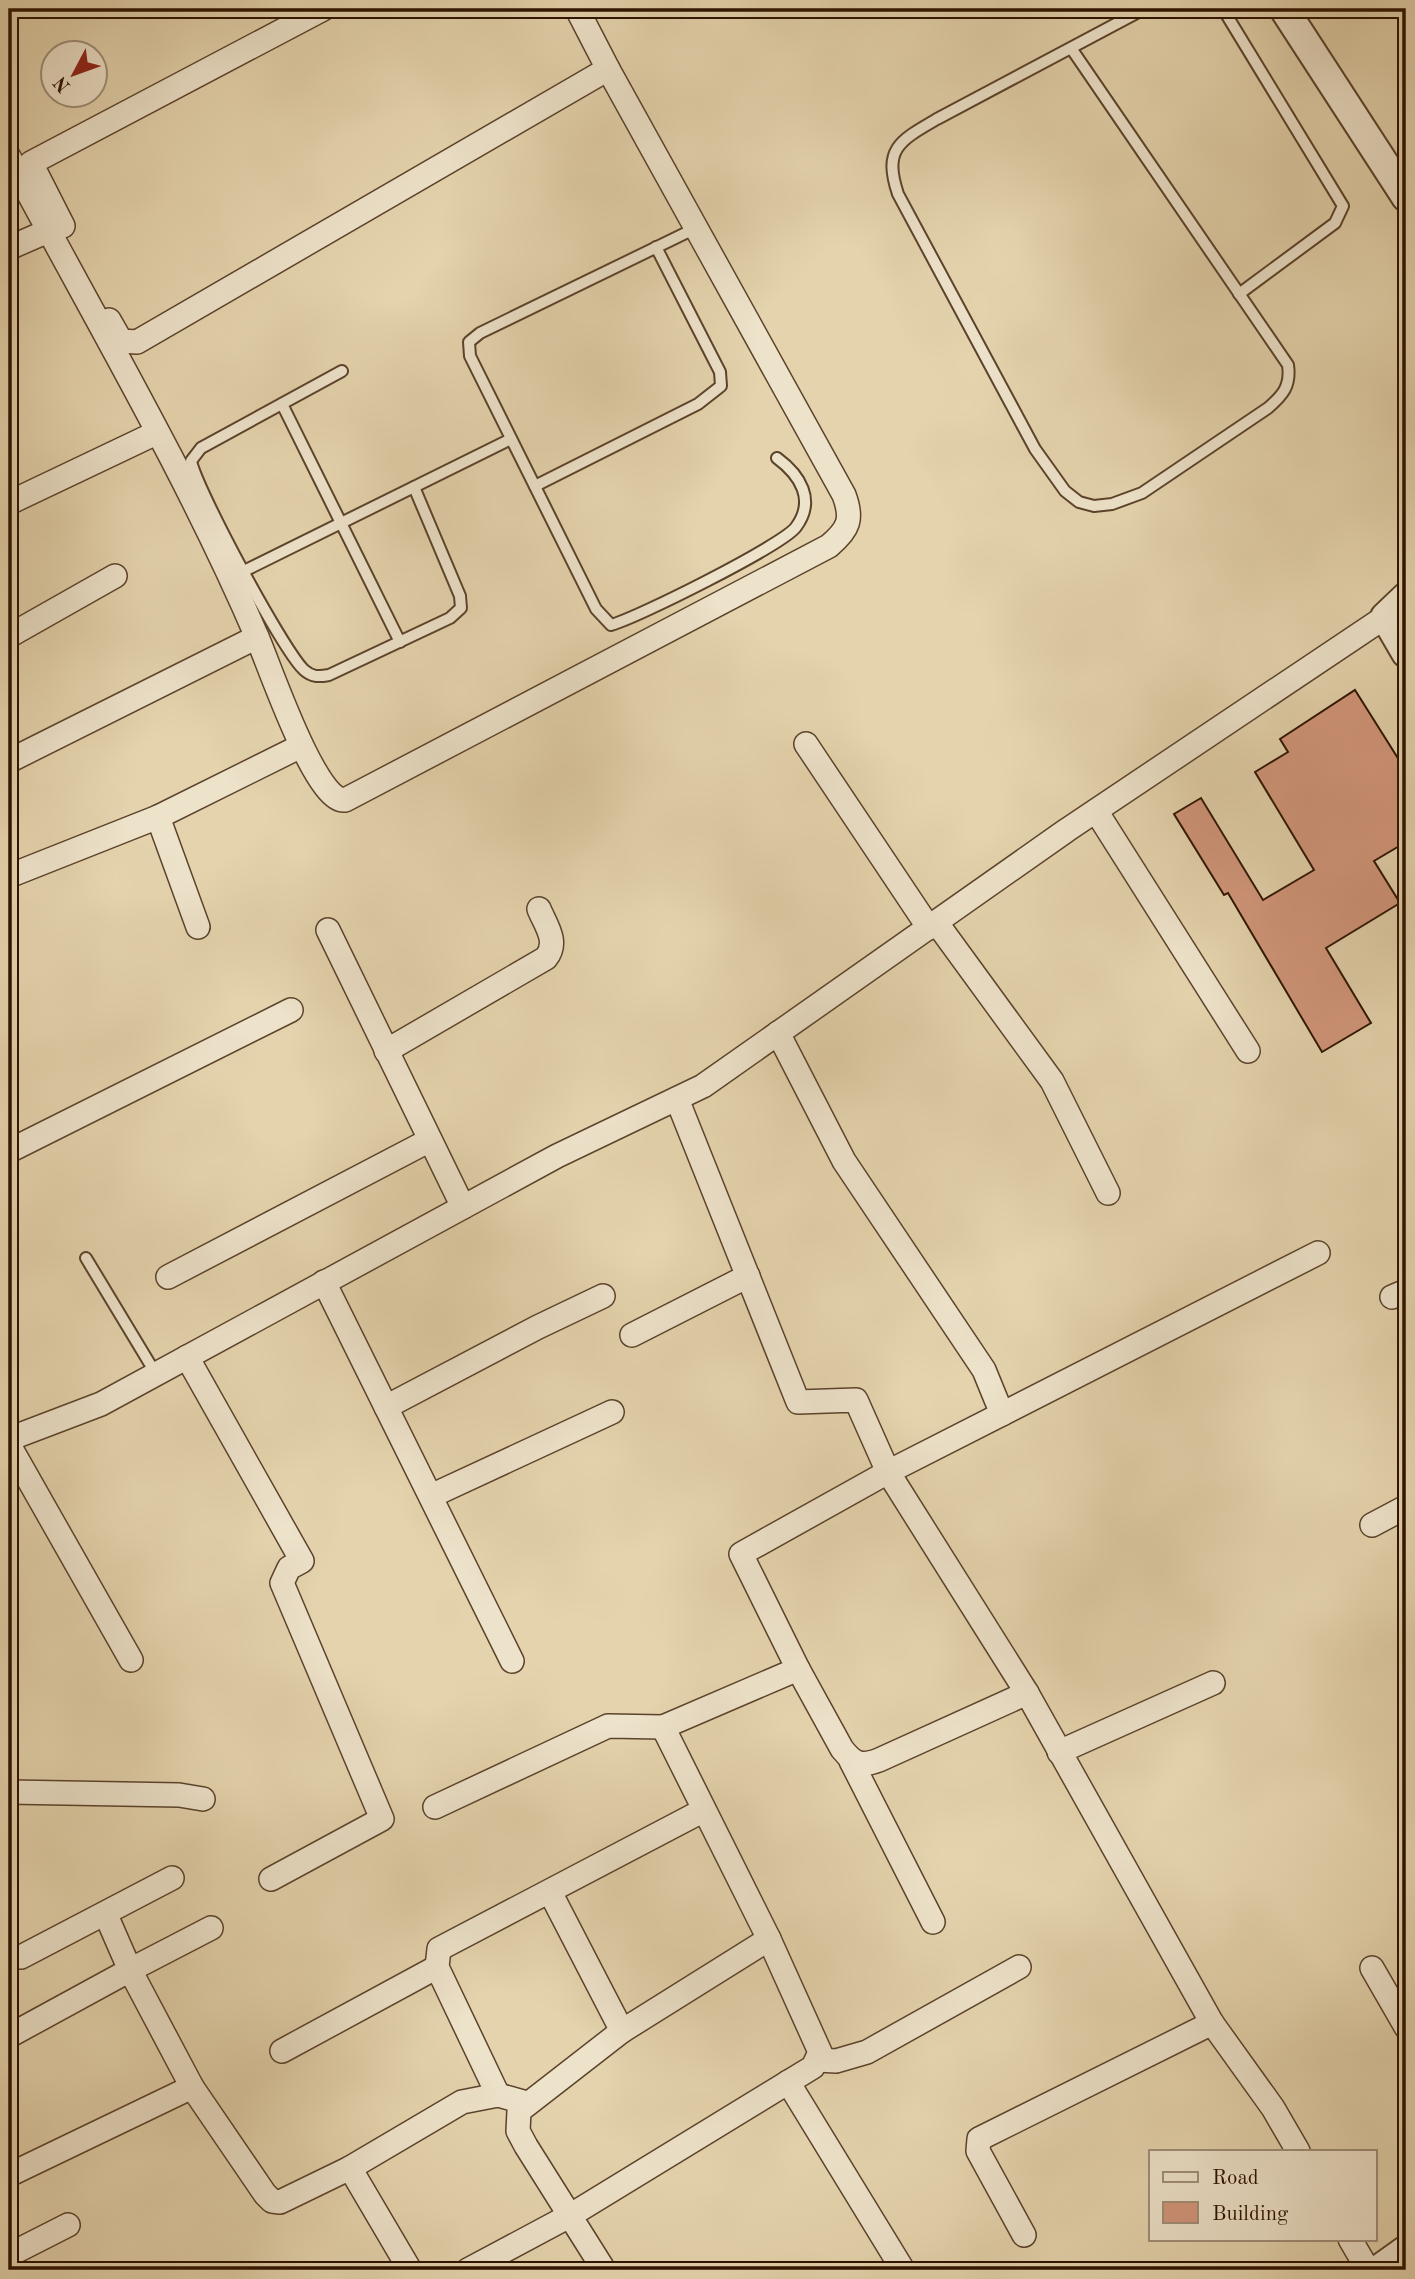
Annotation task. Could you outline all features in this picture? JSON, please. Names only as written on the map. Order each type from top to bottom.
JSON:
[{"type":"street","points":[[323,9],[32,163],[121,341],[126,344],[137,342],[608,69]]},
{"type":"street","points":[[9,157],[156,433],[257,637],[301,746],[327,792],[334,799],[345,800],[829,546],[849,526],[851,513],[844,495],[608,69],[578,9]]},
{"type":"street","points":[[1288,10],[1406,197]]},
{"type":"street","points":[[9,248],[48,230]]},
{"type":"street","points":[[9,503],[156,433]]},
{"type":"street","points":[[9,635],[116,576]]},
{"type":"street","points":[[9,1439],[102,1404],[557,1157],[704,1086],[1096,811],[1385,617],[1406,597]]},
{"type":"street","points":[[1385,617],[1406,653]]},
{"type":"street","points":[[9,761],[257,637]]},
{"type":"street","points":[[806,744],[932,925],[1052,1081],[1108,1193]]},
{"type":"street","points":[[9,876],[158,817],[301,746]]},
{"type":"street","points":[[1096,811],[1248,1051]]},
{"type":"street","points":[[158,817],[198,927]]},
{"type":"street","points":[[386,1051],[546,958],[552,951],[552,940],[539,909]]},
{"type":"street","points":[[328,930],[463,1207]]},
{"type":"street","points":[[9,1151],[291,1010]]},
{"type":"street","points":[[778,1033],[844,1161],[984,1370],[1002,1414]]},
{"type":"street","points":[[677,1099],[798,1402],[856,1400],[888,1472],[1027,1693],[1212,2022],[1273,2108],[1297,2150]]},
{"type":"street","points":[[168,1277],[430,1140]]},
{"type":"street","points":[[933,1922],[852,1761],[798,1669],[741,1554],[888,1472],[1318,1253]]},
{"type":"street","points":[[632,1335],[748,1276]]},
{"type":"street","points":[[324,1282],[512,1661]]},
{"type":"street","points":[[386,1407],[538,1326],[603,1296]]},
{"type":"street","points":[[187,1357],[302,1561],[289,1568],[282,1583],[382,1819],[271,1879]]},
{"type":"street","points":[[430,1496],[611,1412]]},
{"type":"street","points":[[9,1445],[131,1660]]},
{"type":"street","points":[[1372,1525],[1406,1507]]},
{"type":"street","points":[[435,1807],[608,1726],[663,1727],[798,1669]]},
{"type":"street","points":[[1059,1752],[1213,1683]]},
{"type":"street","points":[[852,1761],[859,1765],[879,1760],[1027,1693]]},
{"type":"street","points":[[468,2270],[571,2215],[813,2067],[818,2060],[820,2052],[816,2040],[769,1939],[663,1727]]},
{"type":"street","points":[[9,1792],[179,1795],[203,1799]]},
{"type":"street","points":[[498,2095],[437,1967],[436,1955],[443,1945],[704,1811]]},
{"type":"street","points":[[21,1957],[106,1915],[172,1878]]},
{"type":"street","points":[[550,1892],[622,2031]]},
{"type":"street","points":[[106,1915],[130,1970],[192,2087],[272,2201],[289,2200],[350,2168],[462,2102],[498,2095],[527,2103]]},
{"type":"street","points":[[9,2036],[211,1928]]},
{"type":"street","points":[[604,2270],[518,2131],[520,2111],[622,2031],[769,1939]]},
{"type":"street","points":[[282,2051],[437,1967]]},
{"type":"street","points":[[818,2060],[836,2061],[867,2052],[1020,1967]]},
{"type":"street","points":[[1372,1968],[1406,2027]]},
{"type":"street","points":[[1024,2235],[978,2151],[979,2138],[1212,2022]]},
{"type":"street","points":[[788,2082],[903,2270]]},
{"type":"street","points":[[9,2175],[192,2087]]},
{"type":"street","points":[[350,2168],[410,2270]]},
{"type":"street","points":[[9,2255],[68,2225]]},
{"type":"street","points":[[1350,2240],[1368,2270]]},
{"type":"street","points":[[1378,2270],[1406,2249]]},
{"type":"lane","points":[[1071,48],[1288,365],[1290,380],[1283,395],[1268,408],[1142,493],[1112,504],[1094,506],[1079,502],[1065,491],[1035,449],[898,194],[891,173],[892,156],[900,143],[915,132],[1071,48],[1144,9]]},
{"type":"lane","points":[[1223,9],[1339,195],[1343,206],[1335,223],[1239,294]]},
{"type":"lane","points":[[696,228],[480,333],[469,342],[470,356],[596,609],[611,625],[724,571],[778,541],[796,527],[806,500],[799,478],[777,458]]},
{"type":"lane","points":[[535,486],[698,404],[721,386],[720,372],[656,247]]},
{"type":"lane","points":[[342,371],[201,448],[191,461],[244,571],[296,659],[310,674],[316,677],[328,675],[450,618],[458,611],[462,603],[414,487]]},
{"type":"lane","points":[[282,404],[400,642]]},
{"type":"lane","points":[[244,571],[511,439]]},
{"type":"lane","points":[[86,1258],[156,1374]]},
{"type":"building","points":[[1355,690],[1406,771],[1406,842],[1374,861],[1400,903],[1326,948],[1371,1023],[1322,1052],[1228,893],[1224,895],[1174,814],[1201,798],[1263,900],[1314,870],[1255,772],[1288,752],[1280,739]]}]
